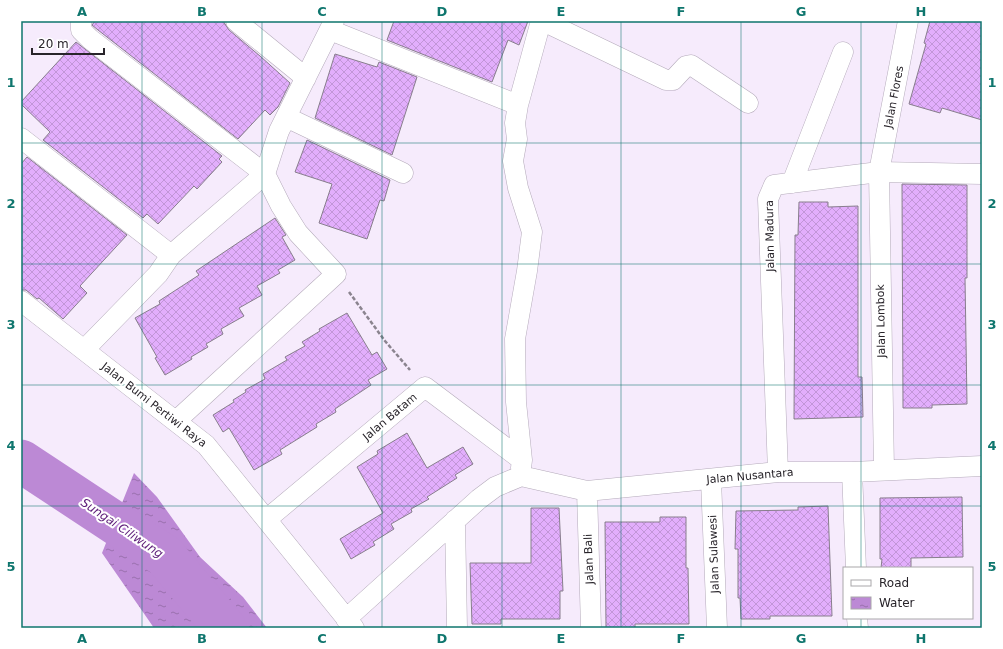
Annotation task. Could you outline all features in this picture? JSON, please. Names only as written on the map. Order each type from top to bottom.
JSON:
[{"type":"street","points":[[81,21],[82,30],[90,39],[265,174],[281,206],[298,233],[336,274],[176,421]]},
{"type":"street","points":[[236,21],[306,78]]},
{"type":"street","points":[[521,468],[516,402],[515,339],[532,232],[518,188],[513,161],[517,139],[515,123],[518,105],[542,21],[666,80],[673,80],[686,66],[691,65],[748,103]]},
{"type":"street","name":"Jalan Flores","points":[[879,172],[908,21]]},
{"type":"street","points":[[84,350],[158,274],[170,255],[265,174],[279,131],[332,25],[518,105]]},
{"type":"street","points":[[792,183],[843,52]]},
{"type":"street","points":[[286,117],[403,173]]},
{"type":"street","points":[[21,138],[170,255]]},
{"type":"street","name":"Jalan Madura","points":[[778,472],[768,199],[774,185],[879,172],[982,174]]},
{"type":"street","name":"Jalan Lombok","points":[[879,172],[884,470]]},
{"type":"street","name":"Jalan Bumi Pertiwi Raya","points":[[21,301],[206,445],[350,623],[455,520],[521,468]]},
{"type":"street","name":"Jalan Batam","points":[[267,519],[425,387],[521,468]]},
{"type":"street","name":"Jalan Nusantara","points":[[521,468],[587,491],[711,480],[778,472],[852,472],[982,466]]},
{"type":"street","points":[[852,472],[856,567]]},
{"type":"street","name":"Jalan Sulawesi","points":[[711,480],[717,628]]},
{"type":"street","name":"Jalan Bali","points":[[587,491],[591,628]]},
{"type":"street","points":[[455,520],[457,628]]},
{"type":"path","points":[[336,274],[385,341],[425,387]]},
{"type":"water","points":[[134,473],[157,497],[200,557],[243,597],[267,628],[154,628],[102,553]]},
{"type":"building","points":[[95,21],[223,21],[229,30],[290,83],[278,107],[270,115],[265,110],[238,139],[98,30],[92,25]]},
{"type":"building","points":[[394,21],[528,21],[519,45],[508,40],[492,82],[387,40]]},
{"type":"building","points":[[930,21],[982,21],[982,120],[942,108],[940,113],[909,104],[926,44],[924,43]]},
{"type":"building","points":[[76,42],[222,156],[219,159],[222,162],[197,189],[194,186],[158,224],[147,214],[143,218],[43,140],[50,132],[21,104],[21,102]]},
{"type":"building","points":[[335,54],[377,67],[379,62],[417,77],[392,155],[315,118]]},
{"type":"building","points":[[307,140],[390,180],[384,201],[380,200],[367,239],[319,223],[332,184],[295,172]]},
{"type":"building","points":[[27,157],[127,235],[80,286],[87,293],[63,319],[39,298],[37,299],[26,290],[21,290],[21,164]]},
{"type":"building","points":[[902,184],[967,185],[967,278],[965,278],[967,404],[932,405],[932,408],[903,408]]},
{"type":"building","points":[[799,202],[828,202],[828,207],[858,206],[858,377],[862,377],[863,417],[794,419],[795,235],[798,235]]},
{"type":"building","points":[[275,218],[286,235],[282,237],[295,260],[278,270],[280,273],[257,286],[262,295],[239,308],[244,316],[221,329],[223,334],[206,344],[208,347],[191,357],[192,359],[165,375],[155,358],[157,357],[135,318],[160,304],[159,301],[199,275],[196,271]]},
{"type":"building","points":[[347,313],[372,355],[377,352],[387,369],[368,380],[371,385],[335,409],[336,412],[316,424],[317,427],[280,450],[282,454],[254,470],[229,428],[223,432],[213,415],[234,402],[233,400],[246,392],[245,390],[265,379],[263,374],[287,360],[285,357],[305,346],[302,342],[320,331],[319,329]]},
{"type":"building","points":[[407,433],[427,468],[463,447],[473,464],[455,475],[457,478],[427,497],[429,499],[411,509],[412,512],[391,524],[394,529],[373,542],[375,545],[351,559],[340,539],[383,513],[357,467],[378,454],[377,451]]},
{"type":"building","points":[[962,497],[963,557],[911,558],[911,567],[881,567],[880,498]]},
{"type":"building","points":[[828,506],[832,616],[770,616],[770,619],[741,619],[740,598],[738,598],[738,549],[735,549],[736,511],[798,510],[798,507]]},
{"type":"building","points":[[531,508],[559,508],[563,591],[560,591],[560,619],[501,619],[501,624],[472,624],[470,563],[531,563]]},
{"type":"building","points":[[660,517],[686,517],[686,568],[688,568],[689,624],[635,624],[635,628],[606,628],[605,522],[660,522]]},
{"type":"waterway","name":"Sungai Ciliwung","points":[[21,461],[165,556],[225,628]]}]
